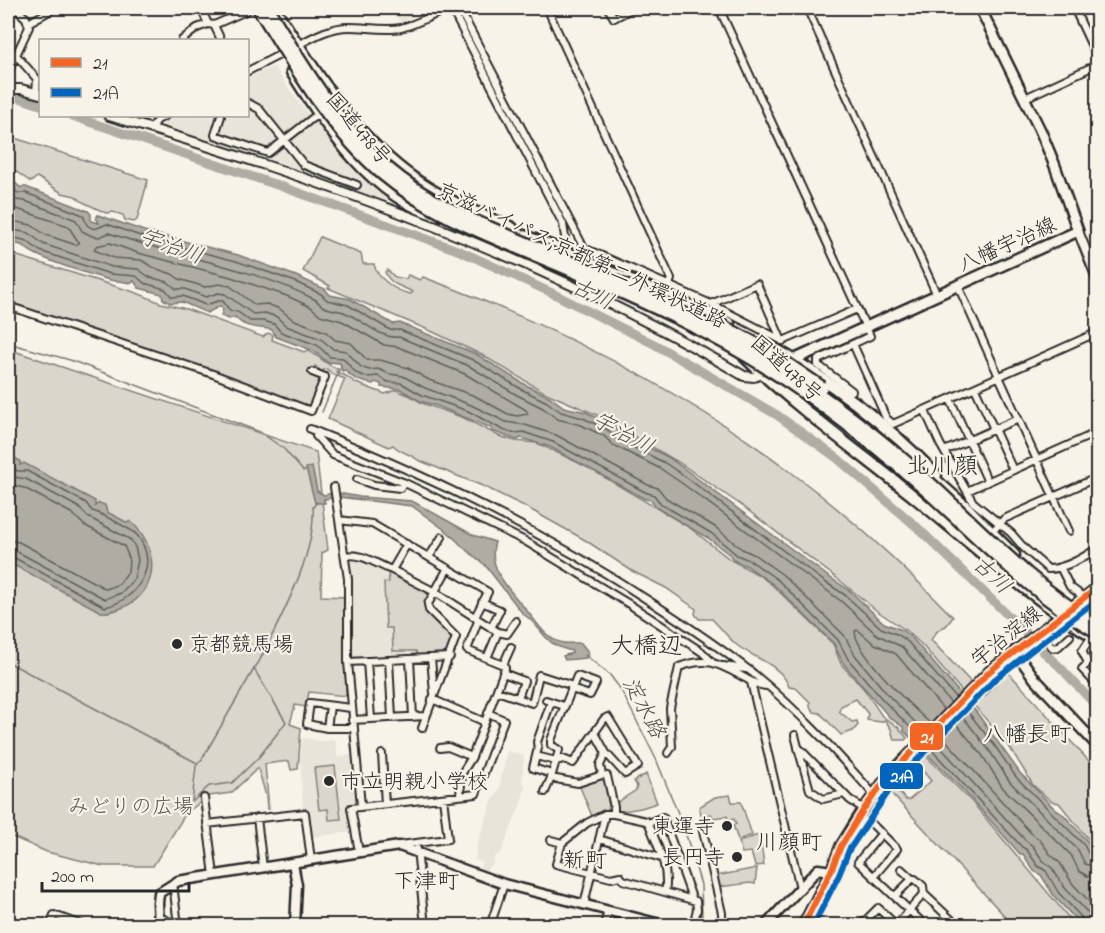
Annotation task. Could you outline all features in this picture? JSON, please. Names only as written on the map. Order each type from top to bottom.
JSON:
[{"type":"highway","name":"国道478号","points":[[253,8],[319,114],[361,165],[382,184],[408,202],[434,214],[518,234],[562,249],[699,315],[762,369],[786,396],[1060,615],[1096,636]]},
{"type":"highway","name":"京滋バイパス;京都第二外環状道路","points":[[258,8],[302,78],[338,128],[367,160],[402,189],[467,226],[657,308],[708,334],[816,401],[877,448],[1030,586],[1096,636]]},
{"type":"highway","name":"京滋バイパス;京都第二外環状道路","points":[[268,8],[304,66],[345,123],[373,155],[406,182],[434,200],[472,219],[635,289],[719,331],[765,358],[821,395],[911,466],[1034,579],[1098,625]]},
{"type":"highway","name":"国道478号","points":[[274,8],[354,124],[404,172],[435,193],[455,203],[692,301],[794,360],[890,432],[1028,568],[1080,601],[1098,620]]},
{"type":"highway","points":[[635,289],[733,330],[804,374],[868,422],[968,509]]},
{"type":"highway","points":[[762,369],[892,468],[993,560]]},
{"type":"main road","name":"八幡宇治線","points":[[762,369],[794,360],[1078,231],[1055,166],[1025,98],[980,8]]},
{"type":"main road","name":"宇治淀線","points":[[803,926],[845,838],[876,794],[979,681],[1060,615],[1097,589]]},
{"type":"main road","points":[[1012,653],[1098,746]]},
{"type":"main road","points":[[159,926],[159,893],[173,883],[399,846],[504,884],[668,926]]},
{"type":"main road","points":[[293,863],[297,885],[295,926]]},
{"type":"main road","points":[[765,926],[818,869],[831,871]]},
{"type":"street","points":[[8,72],[29,27],[15,8]]},
{"type":"street","points":[[28,23],[56,8]]},
{"type":"street","points":[[201,8],[220,39]]},
{"type":"street","points":[[183,39],[196,28],[211,25],[246,11],[245,8]]},
{"type":"street","points":[[249,71],[324,32],[347,27],[388,29],[402,27],[450,8],[566,222],[584,248],[669,285],[692,301],[711,304],[783,341]]},
{"type":"street","points":[[459,8],[566,222],[562,249],[550,275]]},
{"type":"street","points":[[547,8],[671,279],[669,285]]},
{"type":"street","points":[[608,8],[614,18],[633,8]]},
{"type":"street","points":[[719,8],[870,336],[818,360],[818,365],[852,391]]},
{"type":"street","points":[[807,8],[937,295]]},
{"type":"street","points":[[1074,8],[1098,59]]},
{"type":"street","points":[[8,89],[38,93],[37,79],[16,55]]},
{"type":"street","points":[[1025,98],[1098,64]]},
{"type":"street","points":[[249,104],[259,109],[304,165],[357,185]]},
{"type":"street","points":[[221,117],[215,135],[268,153],[319,114]]},
{"type":"street","points":[[113,117],[152,128],[397,213],[497,252],[629,311],[744,376],[749,377],[762,369]]},
{"type":"street","points":[[152,128],[157,120],[163,117]]},
{"type":"street","points":[[1078,231],[1098,281]]},
{"type":"street","points":[[711,304],[757,284],[783,341]]},
{"type":"street","points":[[958,286],[1069,531]]},
{"type":"street","points":[[8,306],[203,370],[311,411],[325,377],[312,372]]},
{"type":"street","points":[[783,341],[857,309]]},
{"type":"street","points":[[853,344],[886,418],[893,424],[1098,332]]},
{"type":"street","points":[[975,388],[1012,470]]},
{"type":"street","points":[[950,399],[988,482]]},
{"type":"street","points":[[925,411],[944,451],[973,502],[1048,568],[1060,567],[1098,548]]},
{"type":"street","points":[[890,432],[911,421],[918,414]]},
{"type":"street","points":[[944,451],[1018,419]]},
{"type":"street","points":[[309,429],[418,475],[544,537],[636,591],[686,624],[768,686],[831,745],[876,794]]},
{"type":"street","points":[[318,432],[316,436],[333,455],[405,483],[515,536],[629,604],[702,652],[715,664],[751,682],[764,687],[768,686]]},
{"type":"street","points":[[968,491],[1098,432]]},
{"type":"street","points":[[991,532],[1004,519],[1098,477]]},
{"type":"street","points":[[357,479],[374,485],[400,488],[405,483]]},
{"type":"street","points":[[335,493],[348,579],[348,662],[352,728],[361,806]]},
{"type":"street","points":[[339,520],[372,524],[488,592],[482,602],[467,651],[503,665]]},
{"type":"street","points":[[429,557],[442,537]]},
{"type":"street","points":[[392,570],[407,544]]},
{"type":"street","points":[[345,556],[360,555],[378,566],[392,570],[435,592],[498,632],[507,634],[516,621]]},
{"type":"street","points":[[1060,567],[1080,601]]},
{"type":"street","points":[[422,728],[456,637],[429,610],[428,604],[448,568]]},
{"type":"street","points":[[482,602],[500,610],[491,628]]},
{"type":"street","points":[[487,658],[498,632]]},
{"type":"street","points":[[1039,632],[1053,648],[1058,647],[1070,636]]},
{"type":"street","points":[[1096,636],[1082,651],[1088,663],[1082,669],[1098,686]]},
{"type":"street","points":[[460,795],[462,773],[472,757],[511,647]]},
{"type":"street","points":[[348,662],[450,657]]},
{"type":"street","points":[[430,658],[433,697]]},
{"type":"street","points":[[410,659],[413,717]]},
{"type":"street","points":[[389,660],[392,718]]},
{"type":"street","points":[[368,661],[371,719]]},
{"type":"street","points":[[668,753],[672,747],[670,708],[679,667],[695,661],[746,669]]},
{"type":"street","points":[[503,673],[524,681],[518,698]]},
{"type":"street","points":[[497,691],[532,703],[540,675],[572,687],[551,740],[550,745],[559,750],[545,792]]},
{"type":"street","points":[[751,682],[800,888]]},
{"type":"street","points":[[433,697],[485,722]]},
{"type":"street","points":[[564,706],[549,701],[539,735],[533,768],[578,783],[603,775]]},
{"type":"street","points":[[351,708],[310,703],[307,724],[327,728],[352,728]]},
{"type":"street","points":[[327,728],[330,706]]},
{"type":"street","points":[[359,852],[351,808],[476,794],[504,720],[488,713]]},
{"type":"street","points":[[352,720],[425,716]]},
{"type":"street","points":[[536,756],[556,761],[563,759],[573,763],[604,719],[608,717],[642,773]]},
{"type":"street","points":[[595,733],[606,753],[625,774],[638,766]]},
{"type":"street","points":[[539,735],[551,740]]},
{"type":"street","points":[[795,735],[810,790],[823,799],[844,794]]},
{"type":"street","points":[[440,748],[448,747],[472,757]]},
{"type":"street","points":[[798,747],[844,794],[864,809]]},
{"type":"street","points":[[606,753],[600,765],[603,775],[607,776],[614,814]]},
{"type":"street","points":[[382,754],[385,804]]},
{"type":"street","points":[[204,798],[214,875]]},
{"type":"street","points":[[399,846],[448,838],[443,798]]},
{"type":"street","points":[[207,824],[305,813],[311,860]]},
{"type":"street","points":[[584,905],[605,814]]},
{"type":"street","points":[[692,898],[624,880],[620,876],[611,878],[556,864],[562,843],[587,823],[605,814],[614,814],[648,823],[663,817],[692,898],[696,901],[697,909],[693,926]]},
{"type":"street","points":[[257,819],[263,868]]},
{"type":"street","points":[[845,838],[863,821],[868,820],[897,849],[874,876]]},
{"type":"street","points":[[648,823],[668,882],[665,892]]},
{"type":"street","points":[[702,827],[722,913],[722,926]]},
{"type":"street","points":[[882,833],[858,862],[926,926]]},
{"type":"street","points":[[599,839],[661,858]]},
{"type":"street","points":[[551,840],[562,843]]},
{"type":"street","points":[[416,843],[425,926]]},
{"type":"street","points":[[901,869],[923,886],[924,894],[958,926]]},
{"type":"street","points":[[895,896],[912,879]]},
{"type":"street","points":[[173,883],[178,926]]},
{"type":"street","points":[[490,926],[504,884]]},
{"type":"street","points":[[860,926],[878,908],[895,925],[924,894]]},
{"type":"street","points":[[604,926],[608,910]]},
{"type":"street","points":[[50,926],[54,915],[83,925]]},
{"type":"street","points":[[158,916],[178,926]]},
{"type":"shaded area","points":[[392,8],[437,8],[400,22]]},
{"type":"shaded area","points":[[274,66],[296,99],[331,141],[387,197],[387,203],[163,127],[164,121],[173,117],[249,117],[249,78]]},
{"type":"shaded area","points":[[357,557],[395,574],[427,591],[430,597],[426,604],[453,640],[449,652],[351,659],[349,657],[349,560]]},
{"type":"shaded area","name":"市立明親小学校","points":[[303,738],[321,741],[336,740],[337,757],[354,755],[357,806],[348,808],[352,832],[309,837],[303,811],[300,756]]},
{"type":"shaded area","points":[[507,751],[524,755],[522,783],[526,785],[501,853],[495,856],[485,876],[478,874],[482,862],[475,860],[477,844],[492,801],[499,790]]},
{"type":"green space","points":[[8,136],[148,180],[137,220],[134,222],[125,220],[123,215],[113,212],[106,213],[75,196],[62,193],[37,177],[31,182],[15,171],[12,174],[8,171]]},
{"type":"green space","points":[[320,237],[361,254],[363,264],[374,264],[388,284],[400,290],[411,294],[413,292],[390,280],[385,272],[387,270],[395,277],[406,279],[408,275],[420,280],[423,277],[471,296],[566,337],[612,360],[702,411],[745,439],[831,503],[914,578],[953,617],[946,626],[937,631],[931,640],[985,697],[1005,674],[1009,673],[1097,770],[1097,850],[1059,803],[1051,801],[1033,785],[1009,746],[923,646],[907,631],[877,611],[741,505],[678,462],[597,415],[544,392],[482,355],[328,288],[330,286],[303,271]]},
{"type":"green space","points":[[8,253],[186,309],[263,337],[268,333],[273,335],[272,340],[304,352],[307,350],[311,352],[338,369],[336,372],[356,383],[385,394],[396,390],[422,403],[464,418],[499,436],[515,441],[537,443],[589,468],[690,528],[731,560],[771,584],[833,644],[841,664],[864,689],[882,716],[898,727],[907,738],[894,740],[885,720],[881,722],[867,720],[868,714],[856,699],[841,706],[839,711],[852,722],[857,721],[858,725],[853,731],[841,735],[820,713],[814,712],[810,707],[810,702],[796,688],[789,687],[781,673],[738,646],[712,619],[699,619],[695,614],[696,609],[666,588],[632,571],[585,540],[524,506],[485,487],[418,460],[393,445],[389,447],[328,419],[345,379],[332,374],[327,369],[321,371],[315,366],[312,371],[325,377],[311,411],[213,374],[8,306]]},
{"type":"green space","name":"京都競馬場","points":[[8,349],[316,452],[328,550],[322,553],[321,596],[346,597],[346,696],[309,692],[306,707],[295,705],[290,724],[301,728],[298,769],[291,770],[289,761],[265,764],[269,809],[267,809],[266,796],[258,768],[231,793],[202,797],[202,801],[186,813],[153,866],[103,866],[47,852],[8,835]]},
{"type":"green space","points":[[388,573],[412,582],[426,593],[429,597],[427,610],[452,640],[448,651],[417,655],[416,651],[393,651],[392,628],[386,628],[384,583],[389,582]]},
{"type":"green space","points":[[926,756],[972,802],[1075,925],[1013,925],[890,792],[894,788],[891,784],[895,780],[898,784],[901,782],[904,784],[898,791],[906,800],[909,800],[931,781],[919,766],[919,760]]},
{"type":"green space","points":[[335,766],[341,819],[329,820],[328,809],[319,810],[314,768]]},
{"type":"green space","points":[[646,774],[657,803],[617,812],[615,804],[636,790],[637,786],[634,781]]},
{"type":"green space","points":[[600,779],[604,780],[609,806],[607,810],[592,816],[580,787]]},
{"type":"green space","points":[[730,795],[732,802],[741,802],[752,835],[738,840],[733,825],[736,824],[734,819],[728,820],[727,816],[713,818],[711,814],[702,817],[699,807],[715,797]]},
{"type":"green space","points":[[760,835],[764,865],[755,866],[751,852],[742,853],[739,842]]},
{"type":"green space","points":[[757,868],[755,884],[719,887],[716,876]]},
{"type":"water","name":"宇治川","points":[[8,177],[20,187],[26,187],[88,211],[91,214],[91,221],[99,223],[96,218],[98,215],[144,231],[238,255],[296,276],[325,289],[330,295],[350,299],[393,324],[400,323],[476,354],[564,407],[586,412],[613,426],[619,433],[668,457],[849,590],[884,623],[902,630],[912,638],[977,713],[1020,773],[1055,809],[1064,815],[1095,850],[1093,853],[1098,855],[1097,925],[1078,925],[1079,923],[1054,896],[1041,875],[1034,871],[1023,854],[1020,854],[966,793],[904,731],[903,727],[890,718],[843,663],[834,644],[774,585],[747,566],[733,560],[708,538],[657,508],[651,500],[645,499],[550,447],[521,438],[517,440],[492,431],[491,428],[420,401],[400,389],[381,387],[381,384],[375,382],[373,384],[357,380],[345,370],[342,371],[340,363],[327,362],[314,351],[276,337],[272,330],[248,326],[235,317],[229,319],[221,316],[223,309],[220,306],[207,313],[182,302],[170,303],[163,299],[162,294],[139,288],[134,281],[129,283],[109,280],[75,270],[38,256],[24,246],[8,241]]},
{"type":"water","points":[[8,454],[20,461],[20,465],[24,463],[95,501],[95,506],[99,503],[105,505],[107,512],[128,523],[130,521],[139,531],[146,542],[152,566],[145,590],[136,599],[119,609],[101,612],[8,562]]},
{"type":"water","points":[[312,467],[317,491],[324,495],[333,493],[333,498],[324,499],[325,503],[315,503],[306,468]]},
{"type":"water","points":[[338,493],[412,501],[473,535],[495,542],[494,562],[509,589],[547,635],[562,642],[581,643],[589,653],[586,658],[565,660],[563,656],[572,651],[555,645],[549,640],[523,614],[485,565],[449,533],[412,506],[339,497]]},
{"type":"waterway","points":[[456,10],[468,31]]},
{"type":"waterway","points":[[475,46],[570,228]]},
{"type":"waterway","name":"古川","points":[[8,94],[39,105]]},
{"type":"waterway","name":"古川","points":[[75,117],[280,186],[460,251],[550,292],[654,344],[777,415],[837,458],[918,528],[1025,632]]},
{"type":"waterway","points":[[608,262],[620,268]]},
{"type":"waterway","points":[[8,343],[70,360],[260,432],[284,449],[303,471],[307,471]]},
{"type":"waterway","points":[[322,412],[341,366]]},
{"type":"waterway","points":[[254,669],[286,722],[259,757],[232,783],[209,786],[192,802],[196,766],[202,759],[254,669],[259,662],[295,586],[309,546],[313,507],[317,502]]},
{"type":"waterway","name":"古川","points":[[1038,647],[1098,708]]},
{"type":"waterway","name":"淀水路","points":[[585,655],[610,675],[621,690],[656,759],[684,828],[701,885],[702,916],[705,926]]},
{"type":"waterway","points":[[8,662],[197,763]]},
{"type":"transit line","name":"21","points":[[803,926],[841,846],[886,779],[989,672],[1098,587]]},
{"type":"transit line","name":"21A","points":[[813,926],[849,850],[893,785],[995,679],[1098,599]]},
{"type":"place","name":"京都競馬場","points":[[177,644]]},
{"type":"place","name":"市立明親小学校","points":[[329,781]]},
{"type":"place","name":"東運寺","points":[[727,826]]},
{"type":"place","name":"長円寺","points":[[737,857]]},
{"type":"district","name":"北川顔","points":[[942,465]]},
{"type":"district","name":"大橋辺","points":[[646,645]]},
{"type":"district","name":"八幡長町","points":[[1027,733]]},
{"type":"district","name":"川顔町","points":[[789,841]]},
{"type":"district","name":"新町","points":[[585,859]]},
{"type":"district","name":"下津町","points":[[426,880]]},
{"type":"park label","name":"みどりの広場","points":[[131,806]]}]
